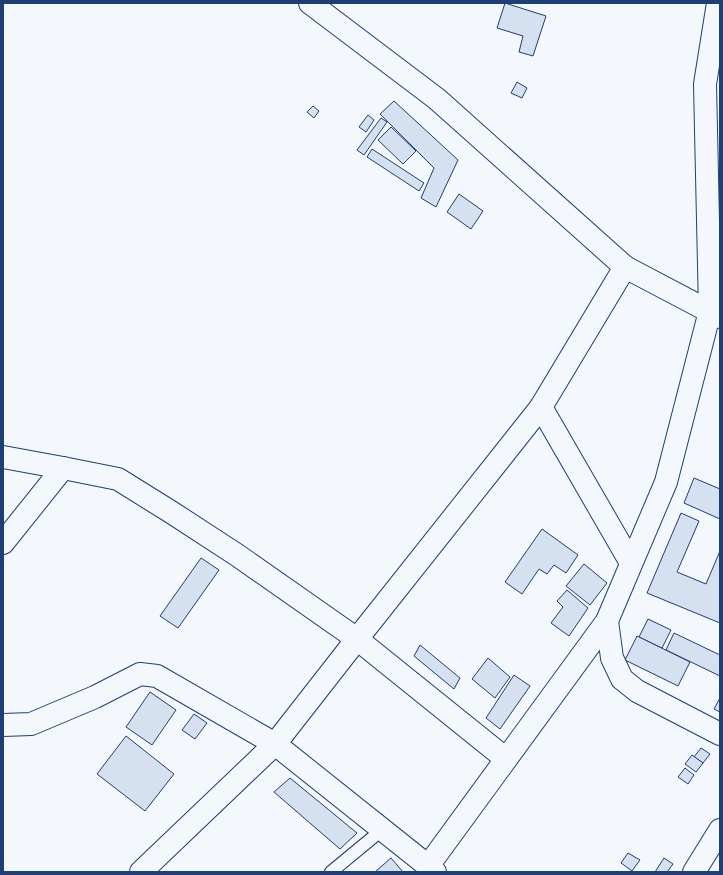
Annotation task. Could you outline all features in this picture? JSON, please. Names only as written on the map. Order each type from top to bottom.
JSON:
[{"type":"street","points":[[310,3],[437,99],[625,267],[715,314]]},
{"type":"street","points":[[3,725],[31,724],[95,697],[140,674],[157,676],[276,744],[432,869],[506,759],[607,621],[666,482],[715,314],[705,84],[718,3]]},
{"type":"street","points":[[141,872],[276,744],[357,639],[541,407],[625,267]]},
{"type":"street","points":[[541,407],[631,563]]},
{"type":"street","points":[[3,457],[118,479],[230,550],[357,639],[506,759]]},
{"type":"street","points":[[3,543],[63,468]]},
{"type":"street","points":[[607,621],[612,658],[622,679],[637,691],[720,734]]},
{"type":"street","points":[[694,872],[720,830]]},
{"type":"lane","points":[[331,872],[383,829]]},
{"type":"building","points":[[505,3],[546,16],[533,56],[519,52],[523,36],[497,28]]},
{"type":"building","points":[[517,82],[527,88],[522,98],[511,93]]},
{"type":"building","points":[[394,101],[458,160],[436,207],[421,198],[434,168],[380,114]]},
{"type":"building","points":[[313,106],[319,111],[314,118],[307,112]]},
{"type":"building","points":[[368,115],[374,120],[366,132],[359,127]]},
{"type":"building","points":[[381,118],[387,122],[364,155],[357,150]]},
{"type":"building","points":[[391,127],[416,151],[403,164],[378,140]]},
{"type":"building","points":[[372,149],[424,183],[419,191],[367,157]]},
{"type":"building","points":[[459,194],[483,211],[471,229],[447,212]]},
{"type":"building","points":[[694,478],[720,489],[720,519],[684,503]]},
{"type":"building","points":[[681,513],[699,521],[677,572],[706,584],[720,551],[720,623],[647,593]]},
{"type":"building","points":[[542,529],[578,555],[566,573],[554,565],[547,574],[539,569],[522,594],[505,582]]},
{"type":"building","points":[[201,558],[219,570],[178,628],[160,616]]},
{"type":"building","points":[[584,564],[607,583],[590,605],[566,586]]},
{"type":"building","points":[[567,590],[588,608],[569,636],[551,623],[563,607],[557,601]]},
{"type":"building","points":[[648,619],[671,630],[662,648],[639,637]]},
{"type":"building","points":[[674,633],[720,655],[720,676],[666,650]]},
{"type":"building","points":[[637,636],[690,662],[678,686],[625,660]]},
{"type":"building","points":[[420,645],[460,678],[454,689],[414,656]]},
{"type":"building","points":[[488,658],[510,677],[495,698],[472,679]]},
{"type":"building","points":[[514,675],[530,686],[500,729],[486,718]]},
{"type":"building","points":[[150,692],[176,710],[152,745],[126,727]]},
{"type":"building","points":[[720,698],[720,712],[714,709]]},
{"type":"building","points":[[194,714],[207,723],[195,739],[182,730]]},
{"type":"building","points":[[126,736],[174,774],[145,811],[97,774]]},
{"type":"building","points":[[701,748],[710,754],[703,763],[694,757]]},
{"type":"building","points":[[692,755],[703,763],[696,772],[685,764]]},
{"type":"building","points":[[685,768],[694,775],[688,784],[678,777]]},
{"type":"building","points":[[290,778],[357,833],[340,849],[274,792]]},
{"type":"building","points":[[628,853],[640,860],[632,871],[621,863]]},
{"type":"building","points":[[391,858],[403,872],[375,872]]},
{"type":"building","points":[[664,858],[673,864],[667,872],[655,872]]}]
